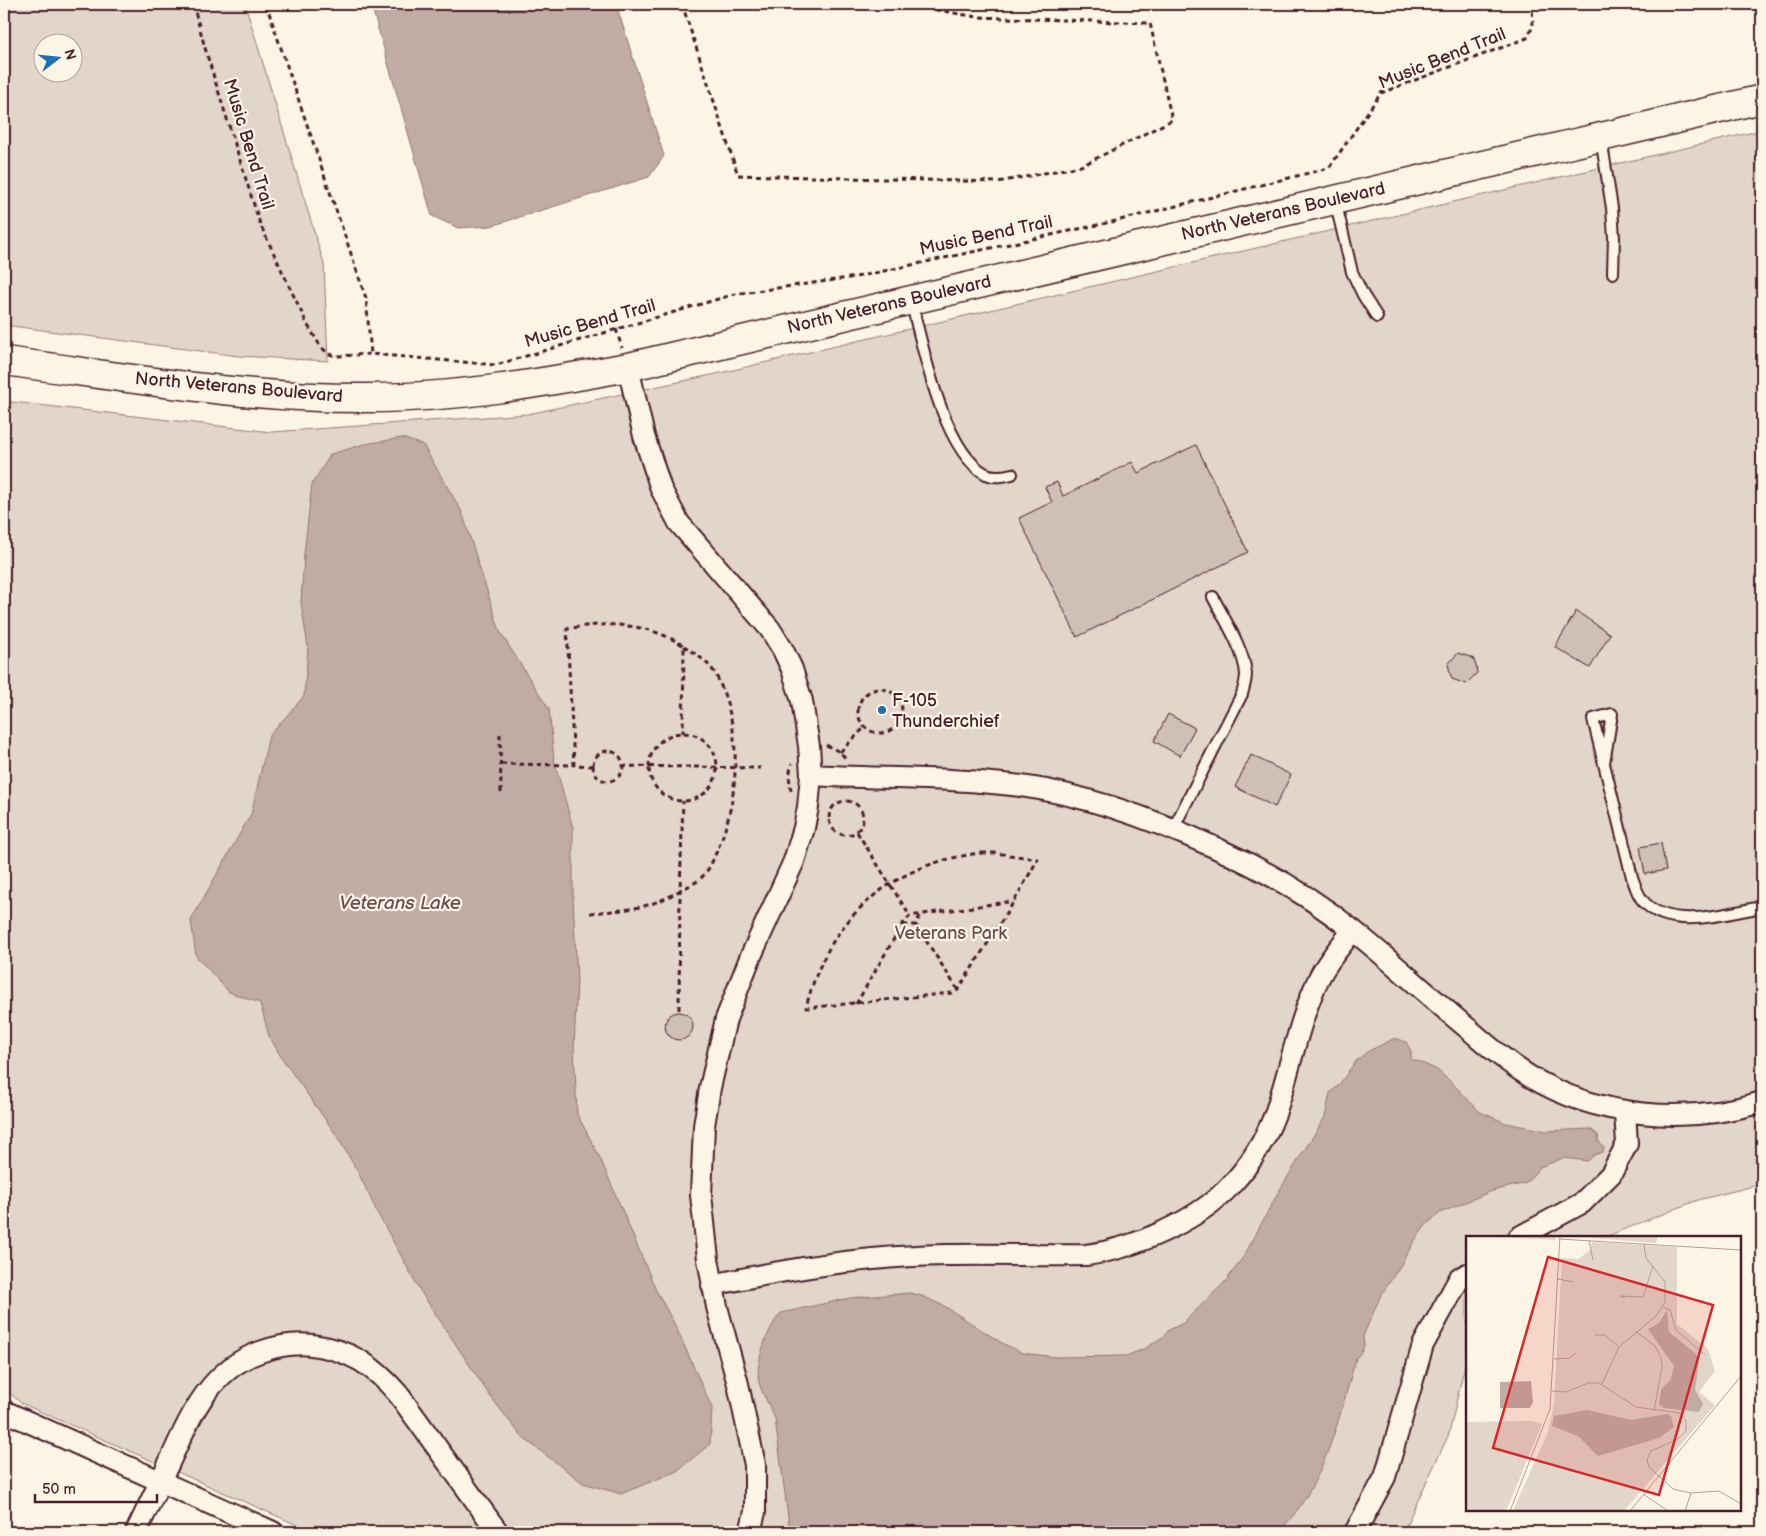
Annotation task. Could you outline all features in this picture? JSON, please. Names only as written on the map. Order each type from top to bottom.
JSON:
[{"type":"street","name":"North Veterans Boulevard","points":[[4,361],[200,387],[270,394],[369,398],[419,397],[530,384],[628,367],[1762,99]]},
{"type":"street","points":[[628,367],[653,466],[669,506],[683,528],[770,629],[792,669],[806,719],[811,775],[804,828],[796,853],[726,1019],[710,1088],[704,1126],[701,1195],[712,1285],[738,1384],[755,1465],[755,1512],[750,1532]]},
{"type":"street","points":[[811,775],[1022,786],[1088,801],[1131,814],[1173,829],[1254,866],[1283,882],[1353,930],[1496,1053],[1528,1075],[1575,1098],[1605,1107],[1668,1116],[1718,1113],[1762,1102]]},
{"type":"street","points":[[712,1285],[810,1266],[874,1259],[948,1255],[1086,1255],[1103,1252],[1151,1236],[1194,1215],[1230,1186],[1242,1172],[1266,1136],[1303,1016],[1319,977],[1353,930]]},
{"type":"street","points":[[1521,1236],[1582,1203],[1611,1174],[1627,1144],[1626,1111]]},
{"type":"street","points":[[1355,1532],[1385,1477],[1423,1345],[1459,1279],[1466,1275]]},
{"type":"street","points":[[136,1532],[186,1426],[200,1401],[216,1380],[232,1365],[253,1354],[271,1348],[290,1345],[322,1346],[355,1357],[371,1366],[385,1378],[498,1532]]},
{"type":"street","points":[[4,1411],[273,1532]]},
{"type":"lane","points":[[1600,137],[1612,208],[1614,238],[1613,273]]},
{"type":"lane","points":[[1335,199],[1352,272],[1363,295],[1377,317]]},
{"type":"lane","points":[[911,299],[934,390],[953,434],[975,466],[986,474],[996,477],[1012,474]]},
{"type":"lane","points":[[1173,829],[1242,694],[1245,684],[1246,676],[1242,658],[1213,597]]},
{"type":"lane","points":[[1604,763],[1636,891],[1644,902],[1663,915],[1689,918],[1707,917],[1762,907]]},
{"type":"path","name":"Music Bend Trail","points":[[193,4],[260,224],[307,324],[321,347],[329,354],[337,356],[372,354],[496,365],[735,294],[865,275],[1116,221],[1329,168],[1381,93],[1527,38],[1533,26],[1532,4]]},
{"type":"path","points":[[266,4],[366,298],[372,354]]},
{"type":"path","points":[[682,4],[738,175],[998,182],[1081,166],[1172,120],[1150,23],[977,17],[903,4]]},
{"type":"path","points":[[1611,4],[1615,9],[1633,4]]},
{"type":"path","points":[[574,765],[568,629],[596,624],[627,625],[660,634],[674,639],[684,646],[704,661],[717,676],[727,704],[734,735],[735,768],[730,813],[709,868],[700,879],[668,898],[642,907],[590,913]]},
{"type":"path","points":[[683,733],[684,646]]},
{"type":"path","points":[[880,689],[893,693],[898,698],[902,711],[897,724],[885,732],[878,732],[865,726],[858,714],[861,699],[872,690],[880,689]]},
{"type":"path","points":[[840,752],[865,726]]},
{"type":"path","points":[[683,733],[694,735],[704,740],[716,760],[716,768],[713,782],[706,791],[691,800],[683,801],[665,795],[656,788],[651,778],[649,766],[650,756],[663,739],[672,734],[683,733]]},
{"type":"path","points":[[500,734],[501,794]]},
{"type":"path","points":[[819,745],[834,748],[840,752],[849,764]]},
{"type":"path","points":[[610,751],[619,756],[622,766],[620,775],[608,781],[599,778],[593,766],[594,760],[600,753],[610,751]]},
{"type":"path","points":[[501,764],[593,766]]},
{"type":"path","points":[[622,766],[760,768]]},
{"type":"path","points":[[679,1010],[683,801]]},
{"type":"path","points":[[849,801],[860,807],[864,818],[863,824],[857,832],[851,835],[839,834],[831,826],[830,814],[838,803],[849,801]]},
{"type":"path","points":[[857,832],[910,916]]},
{"type":"path","points":[[995,853],[1038,859],[1013,903],[958,990],[952,993],[806,1008],[814,980],[834,939],[854,913],[890,884],[930,864],[962,856],[995,853]]},
{"type":"path","points":[[856,1004],[902,925],[910,916],[1007,902],[1013,903]]},
{"type":"path","points":[[916,924],[921,913]]},
{"type":"path","points":[[916,924],[958,990]]},
{"type":"path","points":[[902,925],[916,924]]},
{"type":"green space","points":[[4,4],[245,4],[324,264],[328,361],[238,356],[4,325]]},
{"type":"green space","name":"Veterans Park","points":[[1762,130],[1762,1184],[1698,1200],[1608,1236],[1466,1236],[1466,1360],[1449,1434],[1403,1532],[313,1532],[21,1403],[4,1388],[4,401],[272,432],[528,414],[716,374]]},
{"type":"water","points":[[371,4],[616,4],[664,156],[649,177],[491,226],[458,228],[432,216]]},
{"type":"water","name":"Veterans Lake","points":[[402,438],[423,445],[462,512],[500,632],[549,709],[554,760],[573,828],[573,898],[577,980],[574,1049],[577,1114],[601,1160],[656,1290],[676,1327],[712,1408],[710,1444],[677,1471],[621,1494],[583,1483],[522,1437],[490,1396],[421,1292],[378,1214],[358,1172],[335,1133],[283,1060],[269,1036],[260,1003],[229,992],[196,956],[191,920],[251,814],[269,736],[304,696],[308,647],[301,603],[304,554],[312,484],[331,454],[365,444]]},
{"type":"water","points":[[1395,1038],[1406,1042],[1411,1051],[1411,1059],[1437,1070],[1480,1112],[1506,1123],[1546,1131],[1590,1129],[1598,1135],[1599,1142],[1604,1148],[1602,1152],[1594,1155],[1588,1161],[1564,1158],[1540,1167],[1526,1183],[1492,1191],[1440,1213],[1426,1225],[1380,1297],[1363,1336],[1364,1345],[1356,1358],[1336,1427],[1318,1474],[1307,1496],[1294,1515],[1278,1532],[790,1532],[775,1419],[758,1378],[760,1358],[766,1338],[781,1313],[850,1298],[910,1293],[944,1306],[1002,1343],[1022,1353],[1056,1357],[1126,1356],[1146,1348],[1164,1336],[1169,1330],[1183,1323],[1226,1281],[1244,1256],[1279,1191],[1325,1117],[1330,1093],[1339,1085],[1355,1062],[1367,1052]]},
{"type":"building","points":[[1196,445],[1248,552],[1077,637],[1019,518],[1052,502],[1045,487],[1057,482],[1063,496],[1132,462],[1138,473]]},
{"type":"building","points":[[1576,611],[1610,634],[1590,668],[1555,647]]},
{"type":"building","points":[[1458,653],[1473,658],[1476,666],[1477,673],[1466,684],[1452,679],[1450,673],[1448,664]]},
{"type":"building","points":[[1168,714],[1195,728],[1180,756],[1154,741]]},
{"type":"building","points":[[1251,755],[1291,775],[1275,807],[1235,787]]},
{"type":"building","points":[[1661,843],[1666,870],[1645,874],[1640,847]]},
{"type":"building","points":[[679,1012],[689,1016],[693,1026],[689,1036],[679,1040],[669,1036],[665,1026],[669,1016]]},
{"type":"place","name":"F-105 Thunderchief","points":[[882,710]]}]
